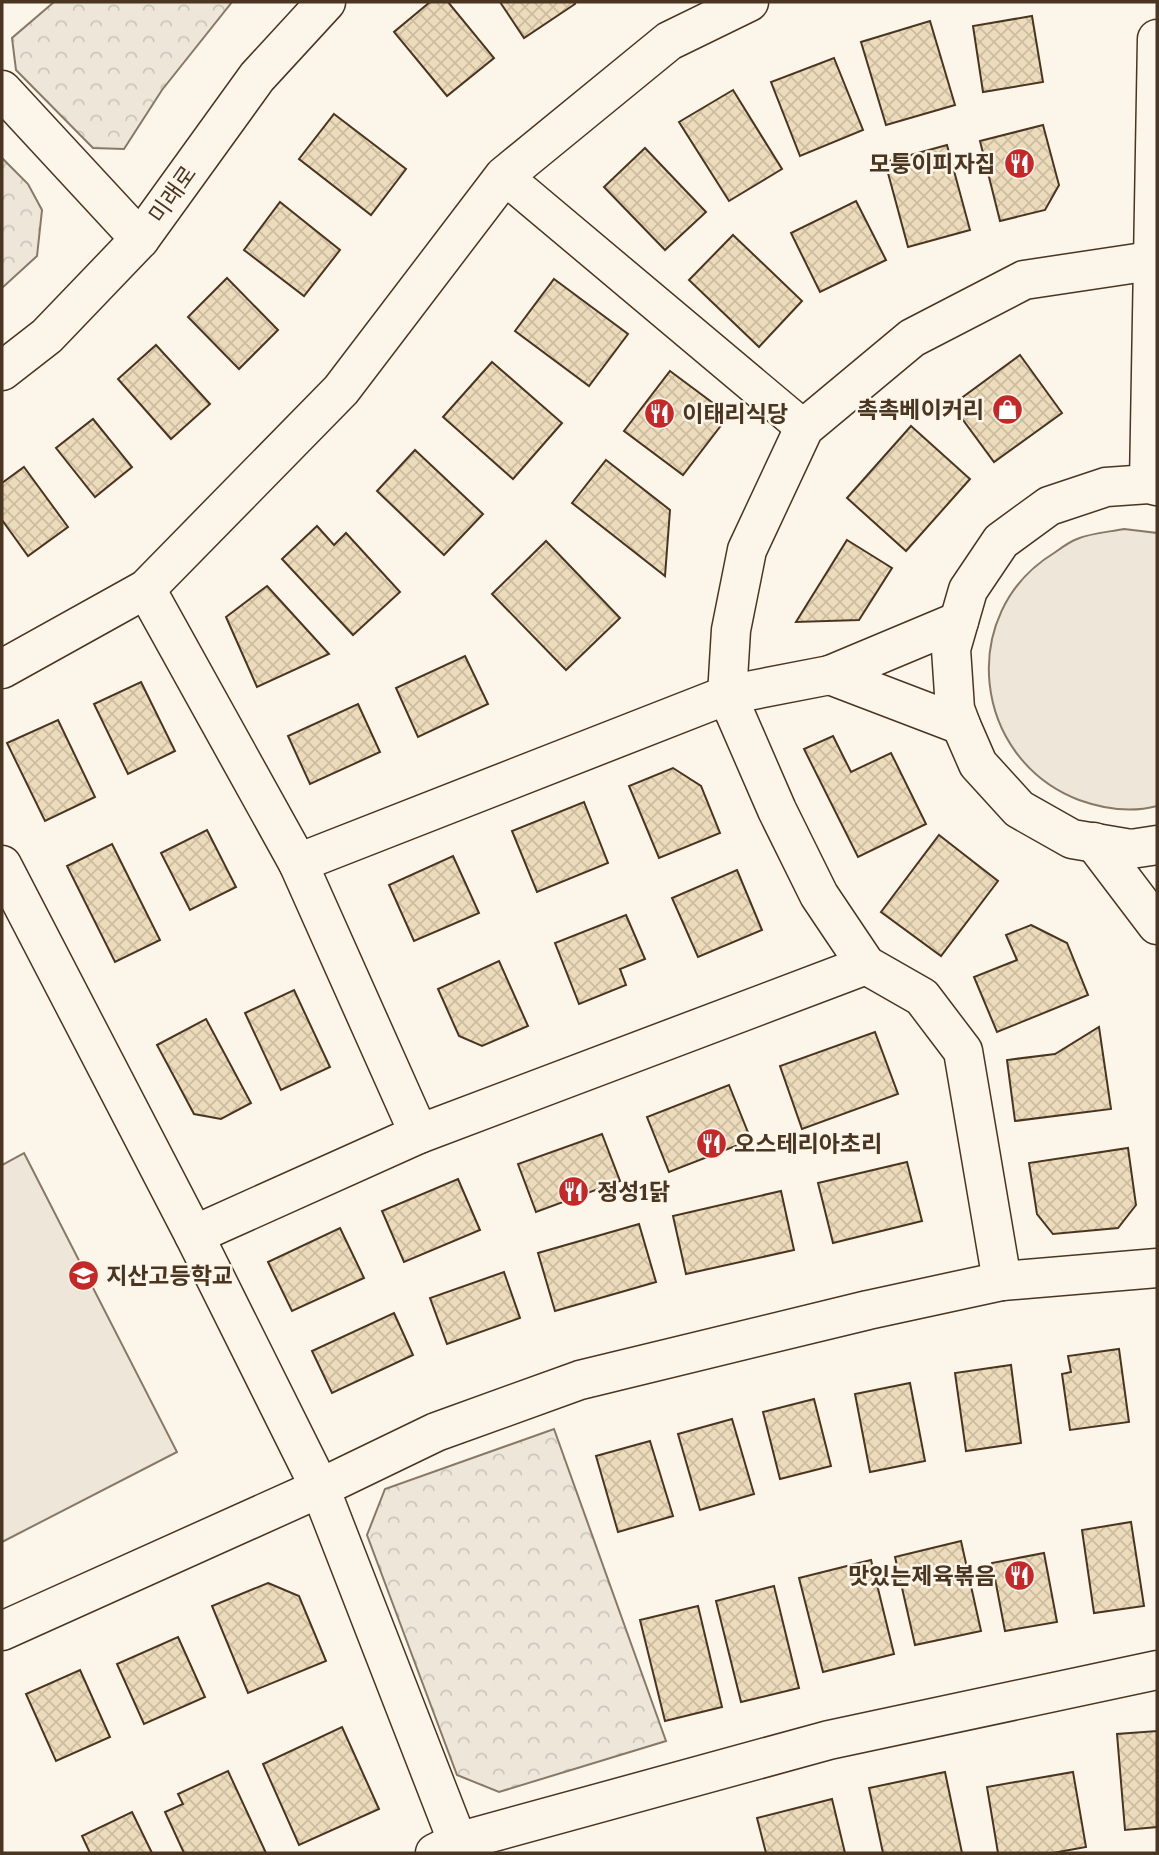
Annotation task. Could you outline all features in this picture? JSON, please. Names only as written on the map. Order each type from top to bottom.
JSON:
[{"type":"street","name":"미래로","points":[[2,371],[47,336],[140,239],[257,77],[326,2]]},
{"type":"street","points":[[2,669],[146,589],[341,390],[504,176],[669,41],[749,2]]},
{"type":"street","points":[[1157,39],[1153,485],[1106,487],[1049,506],[1001,541],[968,590],[951,649],[955,709],[961,725],[978,764],[1018,809],[1072,839],[1131,849],[1157,845]]},
{"type":"street","points":[[2,90],[140,239]]},
{"type":"street","points":[[504,176],[804,428]]},
{"type":"street","points":[[1002,1281],[963,1051],[922,997],[866,965],[819,895],[777,810],[727,695],[731,630],[747,550],[804,428],[912,338],[1024,280],[1155,259]]},
{"type":"street","points":[[146,589],[298,863],[419,1134]]},
{"type":"street","points":[[298,863],[727,695],[830,675],[959,621]]},
{"type":"street","points":[[830,675],[961,725]]},
{"type":"street","points":[[1094,842],[1157,925]]},
{"type":"street","points":[[2,865],[194,1235],[320,1488],[452,1850],[829,1740],[1157,1670]]},
{"type":"street","points":[[194,1235],[419,1134],[866,965]]},
{"type":"street","points":[[2,1631],[320,1488],[436,1432],[580,1380],[867,1310],[1002,1281],[1157,1268]]},
{"type":"green space","points":[[54,2],[232,2],[162,90],[124,149],[93,148],[16,70],[12,38]]},
{"type":"green space","points":[[2,158],[28,184],[42,210],[37,256],[2,288]]},
{"type":"green space","points":[[1124,529],[1157,533],[1157,806],[1137,809],[1108,808],[1088,803],[1043,780],[1016,753],[998,720],[990,684],[991,647],[1002,611],[1023,579],[1074,540]]},
{"type":"green space","points":[[24,1153],[177,1452],[2,1542],[2,1165]]},
{"type":"green space","points":[[554,1429],[666,1741],[499,1792],[457,1775],[367,1535],[385,1489]]},
{"type":"building","points":[[430,2],[448,2],[494,58],[447,96],[394,32]]},
{"type":"building","points":[[500,2],[574,2],[575,4],[524,38]]},
{"type":"building","points":[[1032,16],[1043,82],[983,92],[973,26]]},
{"type":"building","points":[[930,21],[955,105],[886,125],[861,42]]},
{"type":"building","points":[[834,58],[863,130],[800,156],[771,82]]},
{"type":"building","points":[[733,90],[782,169],[729,201],[679,122]]},
{"type":"building","points":[[334,114],[406,169],[371,215],[299,159]]},
{"type":"building","name":"모퉁이피자집","points":[[1043,125],[1059,185],[1045,210],[1000,221],[980,141]]},
{"type":"building","points":[[947,145],[970,230],[908,247],[885,162]]},
{"type":"building","points":[[645,148],[706,212],[665,250],[604,187]]},
{"type":"building","points":[[856,201],[886,260],[820,292],[791,233]]},
{"type":"building","points":[[280,202],[340,250],[304,296],[244,250]]},
{"type":"building","points":[[733,235],[802,301],[759,347],[689,280]]},
{"type":"building","points":[[227,278],[278,330],[239,369],[188,317]]},
{"type":"building","points":[[554,279],[628,334],[589,386],[515,331]]},
{"type":"building","points":[[156,345],[210,404],[171,439],[118,379]]},
{"type":"building","name":"촉촉베이커리","points":[[1020,355],[1062,413],[994,462],[952,405]]},
{"type":"building","points":[[492,362],[562,423],[513,479],[443,417]]},
{"type":"building","points":[[670,371],[729,415],[683,475],[624,431]]},
{"type":"building","points":[[93,419],[132,467],[95,497],[56,448]]},
{"type":"building","points":[[911,426],[970,479],[906,551],[847,498]]},
{"type":"building","points":[[415,450],[483,514],[444,555],[377,491]]},
{"type":"building","points":[[606,460],[670,510],[665,576],[572,503]]},
{"type":"building","points":[[24,467],[68,527],[28,556],[2,520],[2,483]]},
{"type":"building","points":[[317,526],[334,545],[346,533],[400,592],[353,635],[282,559]]},
{"type":"building","points":[[847,540],[892,568],[859,620],[796,622]]},
{"type":"building","points":[[546,541],[620,618],[566,670],[492,594]]},
{"type":"building","points":[[267,586],[329,654],[257,687],[226,617]]},
{"type":"building","points":[[465,656],[488,704],[418,737],[396,688]]},
{"type":"building","points":[[141,682],[175,751],[128,774],[94,704]]},
{"type":"building","points":[[358,704],[380,752],[310,784],[288,736]]},
{"type":"building","points":[[58,720],[95,797],[45,821],[7,743]]},
{"type":"building","points":[[833,736],[851,772],[891,753],[926,824],[858,857],[804,749]]},
{"type":"building","points":[[673,768],[701,786],[720,833],[659,858],[629,786]]},
{"type":"building","points":[[584,802],[608,863],[537,892],[512,831]]},
{"type":"building","points":[[207,830],[236,887],[190,910],[161,853]]},
{"type":"building","points":[[939,835],[998,881],[941,956],[881,912]]},
{"type":"building","points":[[112,844],[160,940],[115,962],[67,866]]},
{"type":"building","points":[[453,856],[479,913],[414,941],[389,885]]},
{"type":"building","points":[[737,870],[762,930],[698,957],[672,898]]},
{"type":"building","points":[[626,915],[645,959],[620,969],[626,985],[579,1004],[555,943]]},
{"type":"building","points":[[1031,925],[1067,943],[1088,995],[997,1032],[974,977],[1017,960],[1006,935]]},
{"type":"building","points":[[499,961],[528,1026],[482,1046],[459,1036],[438,989]]},
{"type":"building","points":[[294,990],[330,1067],[281,1090],[245,1013]]},
{"type":"building","points":[[206,1019],[251,1103],[221,1119],[194,1114],[157,1045]]},
{"type":"building","points":[[1099,1027],[1111,1109],[1015,1121],[1007,1060],[1055,1054]]},
{"type":"building","points":[[875,1032],[898,1094],[802,1129],[780,1066]]},
{"type":"building","points":[[729,1085],[751,1140],[669,1172],[647,1117]]},
{"type":"building","points":[[602,1134],[620,1181],[536,1212],[518,1164]]},
{"type":"building","points":[[1128,1148],[1136,1205],[1118,1228],[1053,1234],[1037,1214],[1029,1163]]},
{"type":"building","points":[[907,1162],[922,1221],[833,1243],[818,1183]]},
{"type":"building","points":[[458,1179],[480,1230],[404,1262],[382,1211]]},
{"type":"building","points":[[781,1191],[794,1250],[686,1274],[673,1216]]},
{"type":"building","points":[[639,1224],[656,1282],[555,1311],[538,1253]]},
{"type":"building","points":[[340,1228],[364,1278],[292,1311],[268,1262]]},
{"type":"building","points":[[504,1272],[520,1318],[447,1344],[430,1298]]},
{"type":"building","points":[[394,1313],[413,1355],[332,1393],[312,1351]]},
{"type":"building","points":[[1119,1349],[1129,1422],[1070,1430],[1062,1374],[1071,1372],[1068,1356]]},
{"type":"building","points":[[1011,1365],[1021,1443],[966,1451],[955,1373]]},
{"type":"building","points":[[910,1383],[925,1461],[870,1472],[855,1394]]},
{"type":"building","points":[[814,1399],[831,1466],[780,1479],[763,1412]]},
{"type":"building","points":[[732,1419],[754,1494],[700,1510],[678,1434]]},
{"type":"building","points":[[650,1441],[673,1516],[618,1532],[596,1456]]},
{"type":"building","points":[[1131,1522],[1144,1606],[1094,1613],[1082,1530]]},
{"type":"building","points":[[961,1541],[981,1631],[915,1645],[895,1557]]},
{"type":"building","points":[[1044,1553],[1057,1622],[1005,1631],[992,1563]]},
{"type":"building","points":[[871,1560],[894,1654],[823,1672],[799,1578]]},
{"type":"building","points":[[268,1583],[299,1596],[326,1661],[248,1693],[212,1606]]},
{"type":"building","points":[[774,1586],[799,1688],[741,1702],[716,1601]]},
{"type":"building","points":[[698,1606],[722,1707],[665,1721],[640,1620]]},
{"type":"building","points":[[178,1637],[205,1697],[144,1724],[117,1664]]},
{"type":"building","points":[[80,1670],[110,1737],[56,1761],[26,1694]]},
{"type":"building","points":[[342,1727],[379,1809],[299,1845],[263,1764]]},
{"type":"building","points":[[1157,1731],[1157,1827],[1125,1830],[1117,1734]]},
{"type":"building","points":[[228,1771],[266,1853],[184,1853],[165,1812],[183,1804],[178,1794]]},
{"type":"building","points":[[945,1772],[962,1853],[883,1853],[869,1788]]},
{"type":"building","points":[[1073,1772],[1086,1847],[1053,1853],[998,1853],[987,1787]]},
{"type":"building","points":[[832,1799],[845,1853],[766,1853],[757,1818]]},
{"type":"building","points":[[132,1812],[152,1853],[90,1853],[82,1836]]},
{"type":"place","name":"모퉁이피자집","points":[[1019,163]]},
{"type":"place","name":"촉촉베이커리","points":[[1007,409]]},
{"type":"place","name":"이태리식당","points":[[659,413]]},
{"type":"place","name":"오스테리아초리","points":[[711,1143]]},
{"type":"place","name":"정성1닭","points":[[574,1191]]},
{"type":"place","name":"지산고등학교","points":[[83,1275]]},
{"type":"place","name":"맛있는제육볶음","points":[[1019,1575]]}]
